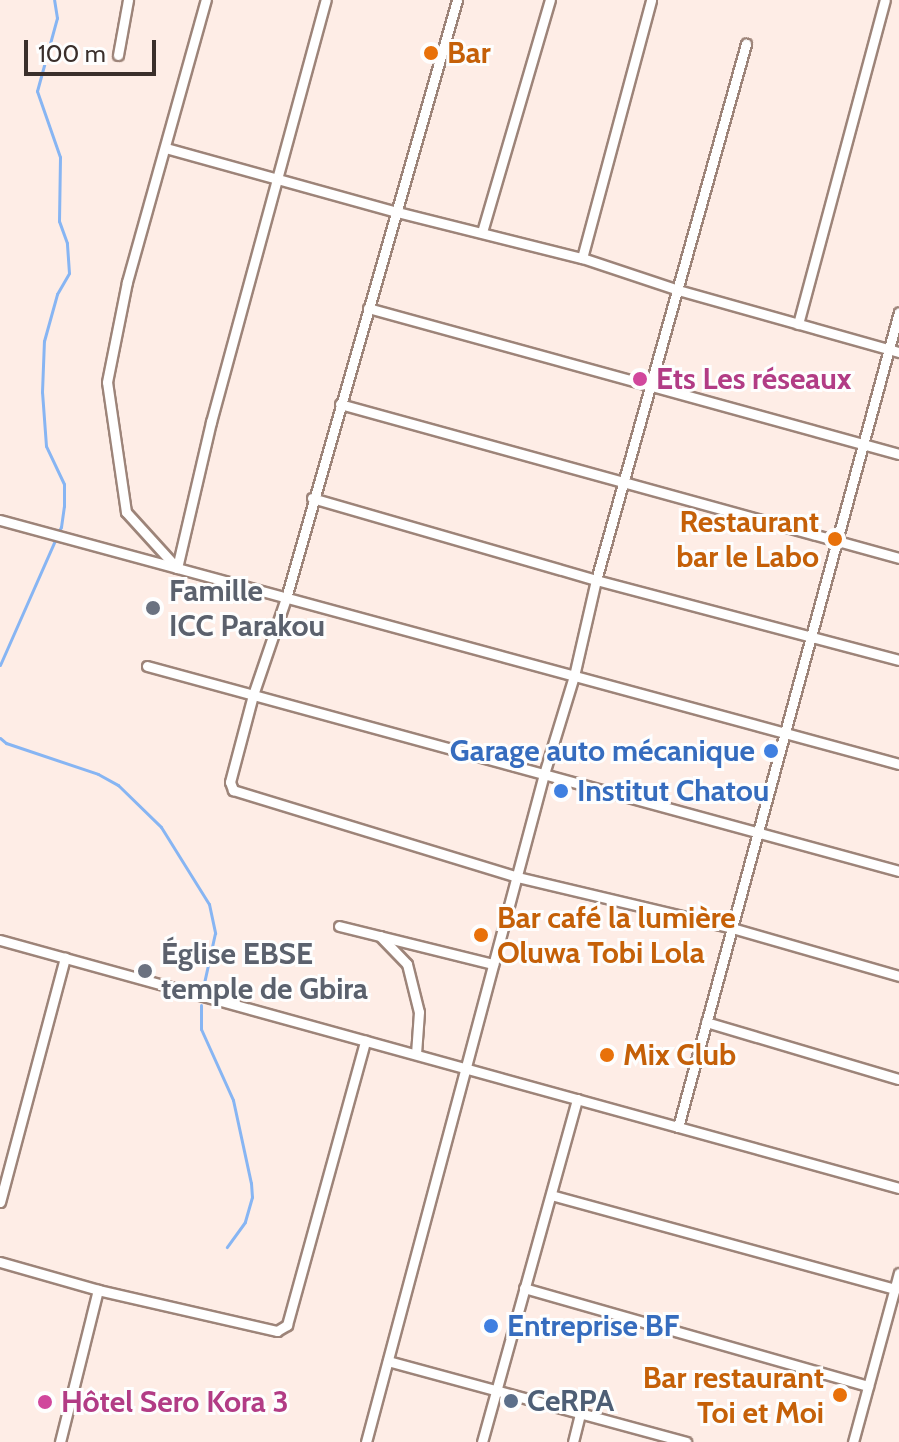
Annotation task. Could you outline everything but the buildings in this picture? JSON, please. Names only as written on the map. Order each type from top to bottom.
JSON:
[{"type":"street","points":[[118,55],[128,0]]},
{"type":"street","points":[[177,568],[126,512],[107,382],[127,282],[206,0]]},
{"type":"street","points":[[177,568],[211,422],[326,0]]},
{"type":"street","points":[[457,0],[312,498],[286,598],[253,695],[230,782],[233,790],[517,877],[732,928],[899,976]]},
{"type":"street","points":[[482,232],[550,0]]},
{"type":"street","points":[[582,258],[651,0]]},
{"type":"street","points":[[798,324],[885,0]]},
{"type":"street","points":[[366,1442],[544,774],[574,676],[596,580],[746,44]]},
{"type":"street","points":[[166,148],[397,212],[582,258],[678,290],[894,351]]},
{"type":"street","points":[[368,308],[899,454]]},
{"type":"street","points":[[678,1127],[863,444],[894,351],[899,312]]},
{"type":"street","points":[[340,404],[899,558]]},
{"type":"street","points":[[312,498],[596,580],[899,660]]},
{"type":"street","points":[[0,520],[899,764]]},
{"type":"street","points":[[147,666],[899,871]]},
{"type":"street","points":[[339,926],[493,964]]},
{"type":"street","points":[[380,936],[407,964],[419,1012],[416,1054]]},
{"type":"street","points":[[0,940],[899,1188]]},
{"type":"street","points":[[0,1202],[65,958]]},
{"type":"street","points":[[706,1022],[899,1079]]},
{"type":"street","points":[[0,1262],[267,1332],[287,1325],[365,1041]]},
{"type":"street","points":[[482,1442],[577,1099]]},
{"type":"street","points":[[551,1195],[895,1289]]},
{"type":"street","points":[[853,1442],[899,1273]]},
{"type":"street","points":[[524,1288],[868,1386]]},
{"type":"street","points":[[60,1442],[98,1290]]},
{"type":"street","points":[[388,1361],[685,1442]]},
{"type":"street","points":[[573,1442],[580,1414]]},
{"type":"waterway","points":[[0,665],[61,527],[64,506],[64,484],[46,446],[42,392],[44,341],[57,294],[69,273],[67,243],[59,221],[60,157],[37,91],[57,18],[54,0]]},
{"type":"waterway","points":[[0,738],[6,743],[98,774],[118,785],[161,827],[209,904],[215,933],[204,983]]},
{"type":"waterway","points":[[201,1005],[201,1029],[233,1100],[251,1183],[252,1197],[245,1222],[227,1247]]},
{"type":"place","name":"Bar","points":[[431,53]]},
{"type":"place","name":"Ets Les réseaux","points":[[640,379]]},
{"type":"place","name":"Restaurant bar le Labo","points":[[835,539]]},
{"type":"place","name":"Famille ICC Parakou","points":[[153,608]]},
{"type":"place","name":"Garage auto mécanique","points":[[771,751]]},
{"type":"place","name":"Institut Chatou","points":[[561,791]]},
{"type":"place","name":"Bar café la lumière Oluwa Tobi Lola","points":[[481,935]]},
{"type":"place","name":"Église EBSE temple de Gbira","points":[[145,971]]},
{"type":"place","name":"Mix Club","points":[[607,1055]]},
{"type":"place","name":"Entreprise BF","points":[[491,1326]]},
{"type":"place","name":"Bar restaurant Toi et Moi","points":[[840,1395]]},
{"type":"place","name":"CeRPA","points":[[511,1401]]},
{"type":"place","name":"Hôtel Sero Kora 3","points":[[45,1402]]}]
